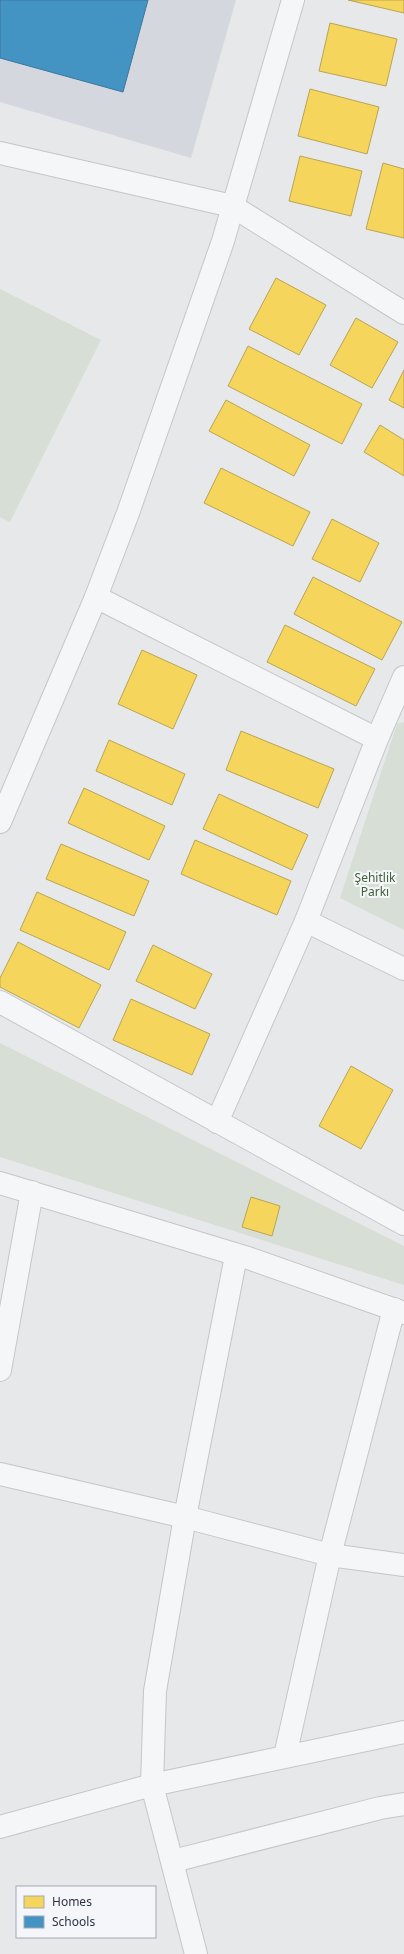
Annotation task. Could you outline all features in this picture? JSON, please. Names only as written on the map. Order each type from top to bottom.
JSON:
[{"type":"street","points":[[0,822],[96,598],[223,241],[232,206],[294,0]]},
{"type":"street","points":[[0,153],[232,206],[404,313]]},
{"type":"street","points":[[96,598],[377,739]]},
{"type":"street","points":[[217,1122],[306,921],[377,739],[404,677]]},
{"type":"street","points":[[306,921],[404,969]]},
{"type":"street","points":[[0,1002],[404,1224]]},
{"type":"street","points":[[0,1183],[236,1256],[399,1311],[330,1555],[285,1756]]},
{"type":"street","points":[[0,1370],[32,1192]]},
{"type":"street","points":[[196,1954],[152,1785],[155,1692],[186,1517],[236,1256]]},
{"type":"street","points":[[0,1474],[186,1517],[330,1555],[404,1565]]},
{"type":"street","points":[[0,1827],[152,1785],[404,1732]]},
{"type":"street","points":[[173,1861],[373,1810],[404,1804]]},
{"type":"shaded area","points":[[0,0],[236,0],[191,158],[0,102]]},
{"type":"green space","points":[[0,289],[101,340],[10,522],[0,517]]},
{"type":"green space","name":"Şehitlik Parkı","points":[[404,722],[404,930],[340,898],[397,724]]},
{"type":"green space","points":[[0,1043],[404,1246],[404,1285],[0,1157]]},
{"type":"building: Homes","points":[[348,0],[404,0],[404,13]]},
{"type":"building: Homes","points":[[330,23],[397,39],[386,86],[319,71]]},
{"type":"building: Homes","points":[[310,89],[379,107],[367,154],[298,136]]},
{"type":"building: Homes","points":[[300,156],[362,171],[351,216],[289,201]]},
{"type":"building: Homes","points":[[383,163],[404,169],[404,238],[366,229]]},
{"type":"building: Homes","points":[[276,278],[326,305],[299,355],[249,329]]},
{"type":"building: Homes","points":[[356,318],[398,342],[372,388],[330,365]]},
{"type":"building: Homes","points":[[248,346],[362,404],[342,444],[228,386]]},
{"type":"building: Homes","points":[[404,370],[404,408],[389,400]]},
{"type":"building: Homes","points":[[226,400],[310,445],[294,476],[209,431]]},
{"type":"building: Homes","points":[[380,425],[404,440],[404,476],[364,452]]},
{"type":"building: Homes","points":[[221,468],[310,512],[293,546],[204,503]]},
{"type":"building: Homes","points":[[332,519],[379,543],[360,582],[312,559]]},
{"type":"building: Homes","points":[[313,577],[402,622],[382,660],[294,614]]},
{"type":"building: Homes","points":[[285,625],[375,669],[356,706],[267,662]]},
{"type":"building: Homes","points":[[142,650],[197,675],[173,729],[118,704]]},
{"type":"building: Homes","points":[[241,731],[334,769],[318,808],[226,770]]},
{"type":"building: Homes","points":[[109,740],[185,774],[172,805],[96,771]]},
{"type":"building: Homes","points":[[84,788],[165,826],[149,860],[68,823]]},
{"type":"building: Homes","points":[[219,794],[308,835],[292,870],[203,829]]},
{"type":"building: Homes","points":[[195,840],[291,881],[277,915],[181,874]]},
{"type":"building: Homes","points":[[61,844],[149,881],[134,916],[46,879]]},
{"type":"building: Homes","points":[[37,892],[126,932],[109,970],[20,930]]},
{"type":"building: Homes","points":[[18,942],[101,985],[79,1028],[0,987],[0,978]]},
{"type":"building: Homes","points":[[153,945],[212,974],[195,1009],[136,981]]},
{"type":"building: Homes","points":[[131,999],[210,1034],[192,1075],[113,1040]]},
{"type":"building: Homes","points":[[351,1066],[393,1090],[361,1149],[319,1126]]},
{"type":"building: Homes","points":[[251,1197],[280,1206],[272,1236],[242,1227]]},
{"type":"building: Schools","points":[[0,0],[148,0],[123,92],[0,58]]}]
